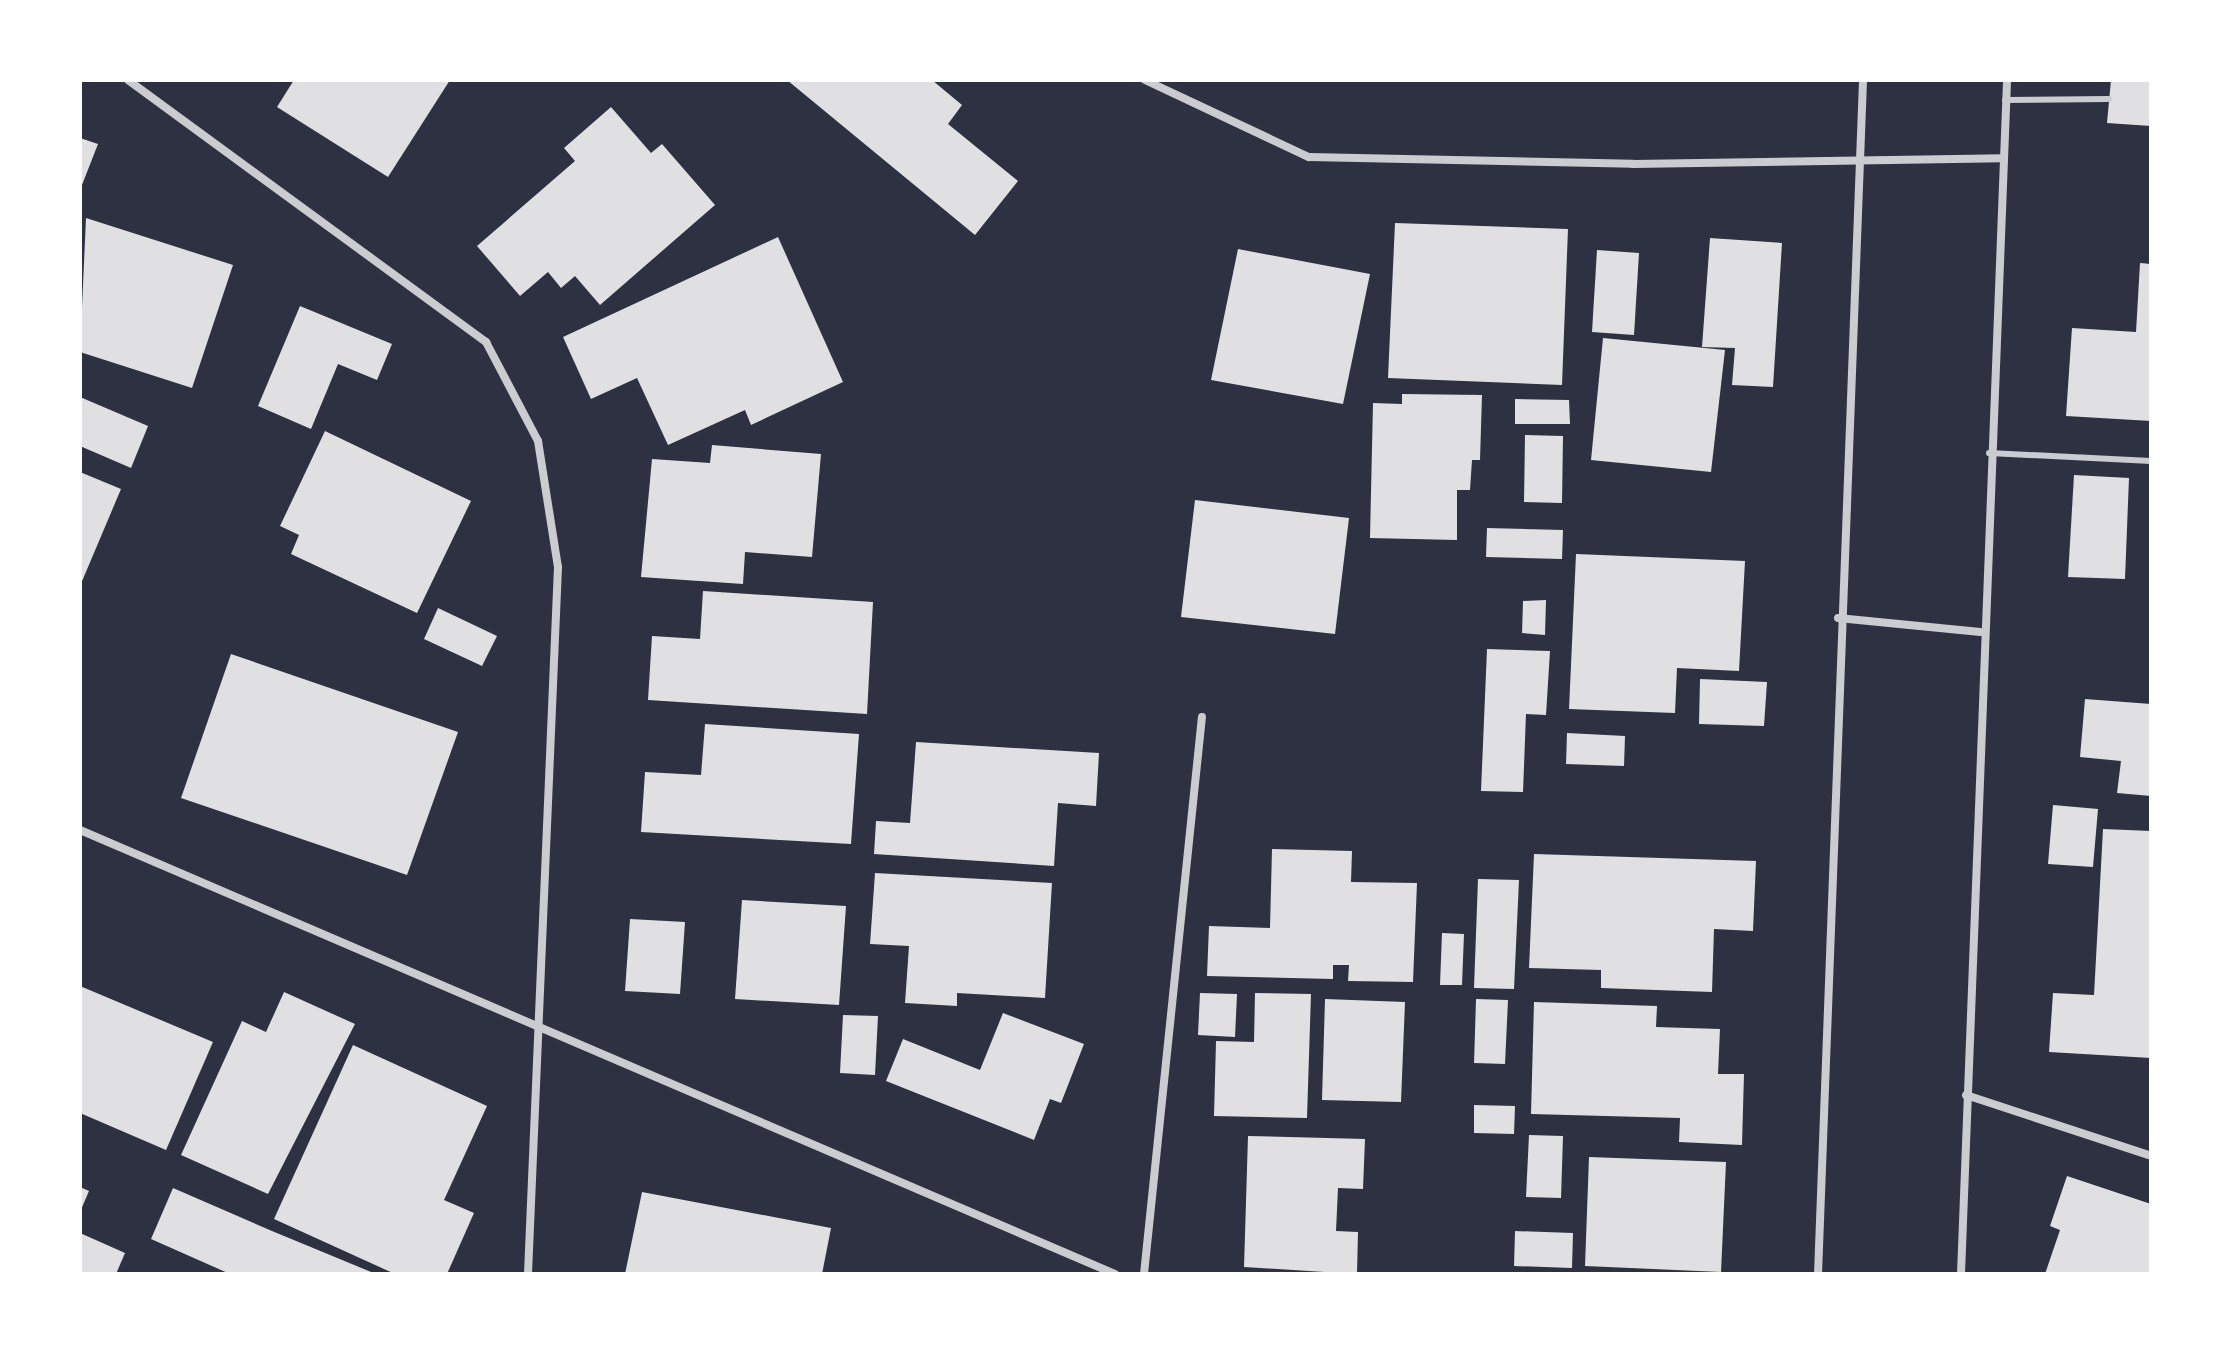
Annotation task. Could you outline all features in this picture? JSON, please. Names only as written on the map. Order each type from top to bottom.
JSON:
[{"type":"street","points":[[128,80],[486,342],[538,441],[558,567],[542,850],[540,1025],[528,1274]]},
{"type":"street","points":[[1145,80],[1309,157],[1861,161],[2002,158]]},
{"type":"street","points":[[1818,1274],[1838,618],[1863,80]]},
{"type":"street","points":[[1961,1274],[1980,632],[2007,80]]},
{"type":"street","points":[[1838,618],[1980,632]]},
{"type":"street","points":[[1144,1274],[1202,717]]},
{"type":"street","points":[[80,830],[1115,1274]]},
{"type":"street","points":[[1966,1095],[2151,1156]]},
{"type":"lane","points":[[2005,100],[2109,99]]},
{"type":"lane","points":[[1989,453],[2151,461]]},
{"type":"building","points":[[294,80],[450,80],[388,177],[277,107]]},
{"type":"building","points":[[787,80],[932,80],[962,105],[948,124],[1018,181],[975,235]]},
{"type":"building","points":[[2111,80],[2151,80],[2151,126],[2107,123]]},
{"type":"building","points":[[611,107],[651,153],[662,144],[715,205],[600,305],[575,276],[561,288],[548,272],[520,296],[477,246],[575,161],[564,148]]},
{"type":"building","points":[[80,138],[98,144],[80,190]]},
{"type":"building","points":[[86,218],[233,265],[192,388],[80,352]]},
{"type":"building","points":[[1395,223],[1568,229],[1562,385],[1388,378]]},
{"type":"building","points":[[778,237],[843,382],[751,425],[745,410],[668,445],[637,378],[591,399],[563,337]]},
{"type":"building","points":[[1710,238],[1782,243],[1773,387],[1732,385],[1735,348],[1702,347]]},
{"type":"building","points":[[1238,249],[1370,274],[1343,404],[1211,380]]},
{"type":"building","points":[[1597,250],[1639,253],[1634,335],[1592,332]]},
{"type":"building","points":[[2140,263],[2151,264],[2151,421],[2066,416],[2072,328],[2136,332]]},
{"type":"building","points":[[300,306],[392,344],[377,380],[338,364],[311,429],[258,406]]},
{"type":"building","points":[[1603,338],[1725,350],[1711,472],[1591,460]]},
{"type":"building","points":[[1402,394],[1482,395],[1480,460],[1472,460],[1470,490],[1457,490],[1457,540],[1370,538],[1373,403],[1402,404]]},
{"type":"building","points":[[80,397],[148,426],[131,468],[80,446]]},
{"type":"building","points":[[1515,399],[1569,400],[1570,424],[1515,424]]},
{"type":"building","points":[[325,431],[471,501],[417,613],[291,554],[299,535],[280,526]]},
{"type":"building","points":[[1525,435],[1563,436],[1562,503],[1524,502]]},
{"type":"building","points":[[712,445],[821,454],[812,557],[745,552],[743,584],[641,577],[652,459],[710,463]]},
{"type":"building","points":[[80,472],[121,489],[80,586]]},
{"type":"building","points":[[2074,475],[2129,478],[2125,579],[2068,577]]},
{"type":"building","points":[[1195,500],[1349,518],[1335,634],[1181,617]]},
{"type":"building","points":[[1487,528],[1563,530],[1562,559],[1486,557]]},
{"type":"building","points":[[1576,554],[1745,561],[1739,671],[1677,668],[1675,713],[1569,709]]},
{"type":"building","points":[[703,591],[873,602],[867,714],[648,700],[652,636],[700,639]]},
{"type":"building","points":[[1546,600],[1545,635],[1522,633],[1523,601]]},
{"type":"building","points":[[438,608],[497,636],[482,666],[424,639]]},
{"type":"building","points":[[1487,649],[1550,651],[1546,715],[1526,714],[1523,792],[1481,791]]},
{"type":"building","points":[[231,654],[458,732],[407,875],[181,798]]},
{"type":"building","points":[[1700,679],[1767,682],[1764,726],[1699,724]]},
{"type":"building","points":[[2085,699],[2151,704],[2151,796],[2117,793],[2121,761],[2080,757]]},
{"type":"building","points":[[705,724],[859,734],[851,844],[641,832],[645,772],[701,775]]},
{"type":"building","points":[[1567,733],[1625,736],[1624,766],[1566,764]]},
{"type":"building","points":[[916,742],[1099,753],[1096,806],[1058,803],[1054,866],[874,854],[876,821],[910,823]]},
{"type":"building","points":[[2053,805],[2098,809],[2093,867],[2048,864]]},
{"type":"building","points":[[2103,829],[2151,831],[2151,1058],[2049,1052],[2053,993],[2094,995]]},
{"type":"building","points":[[1272,849],[1352,851],[1351,882],[1417,883],[1413,982],[1348,981],[1349,965],[1333,965],[1333,979],[1207,976],[1209,926],[1270,928]]},
{"type":"building","points":[[1534,854],[1756,861],[1753,931],[1714,929],[1712,992],[1601,988],[1601,970],[1529,968]]},
{"type":"building","points":[[875,873],[1052,883],[1045,998],[957,993],[957,1006],[905,1003],[909,946],[870,944]]},
{"type":"building","points":[[1478,879],[1519,880],[1514,989],[1474,988]]},
{"type":"building","points":[[742,900],[846,906],[839,1005],[735,999]]},
{"type":"building","points":[[630,919],[685,922],[680,994],[625,991]]},
{"type":"building","points":[[1442,933],[1464,934],[1462,985],[1440,985]]},
{"type":"building","points":[[80,986],[213,1042],[166,1150],[80,1113]]},
{"type":"building","points":[[284,992],[355,1024],[268,1194],[181,1155],[242,1021],[266,1032]]},
{"type":"building","points":[[1200,993],[1237,994],[1235,1037],[1198,1035]]},
{"type":"building","points":[[1255,993],[1311,994],[1307,1118],[1214,1116],[1216,1041],[1254,1042]]},
{"type":"building","points":[[1325,999],[1405,1002],[1401,1102],[1322,1100]]},
{"type":"building","points":[[1476,999],[1508,1000],[1505,1064],[1474,1063]]},
{"type":"building","points":[[1534,1002],[1657,1006],[1656,1027],[1720,1029],[1718,1074],[1744,1074],[1742,1145],[1679,1142],[1680,1118],[1531,1114]]},
{"type":"building","points":[[1003,1013],[1084,1044],[1061,1103],[1050,1099],[1034,1140],[886,1081],[903,1039],[980,1070]]},
{"type":"building","points":[[843,1015],[878,1016],[875,1075],[840,1073]]},
{"type":"building","points":[[353,1045],[487,1106],[444,1200],[474,1213],[447,1274],[395,1274],[274,1219]]},
{"type":"building","points":[[1474,1105],[1515,1106],[1514,1134],[1474,1133]]},
{"type":"building","points":[[1529,1135],[1563,1136],[1561,1198],[1526,1197]]},
{"type":"building","points":[[1248,1136],[1365,1139],[1363,1189],[1338,1188],[1336,1231],[1358,1232],[1357,1274],[1244,1267]]},
{"type":"building","points":[[1589,1157],[1726,1162],[1721,1272],[1585,1266]]},
{"type":"building","points":[[2067,1176],[2151,1204],[2151,1274],[2045,1274],[2060,1230],[2050,1226]]},
{"type":"building","points":[[80,1187],[89,1191],[80,1212]]},
{"type":"building","points":[[173,1188],[376,1274],[230,1274],[151,1239]]},
{"type":"building","points":[[642,1192],[831,1228],[822,1274],[625,1274]]},
{"type":"building","points":[[1515,1231],[1573,1233],[1572,1268],[1514,1266]]},
{"type":"building","points":[[80,1233],[125,1253],[116,1274],[80,1274]]}]
